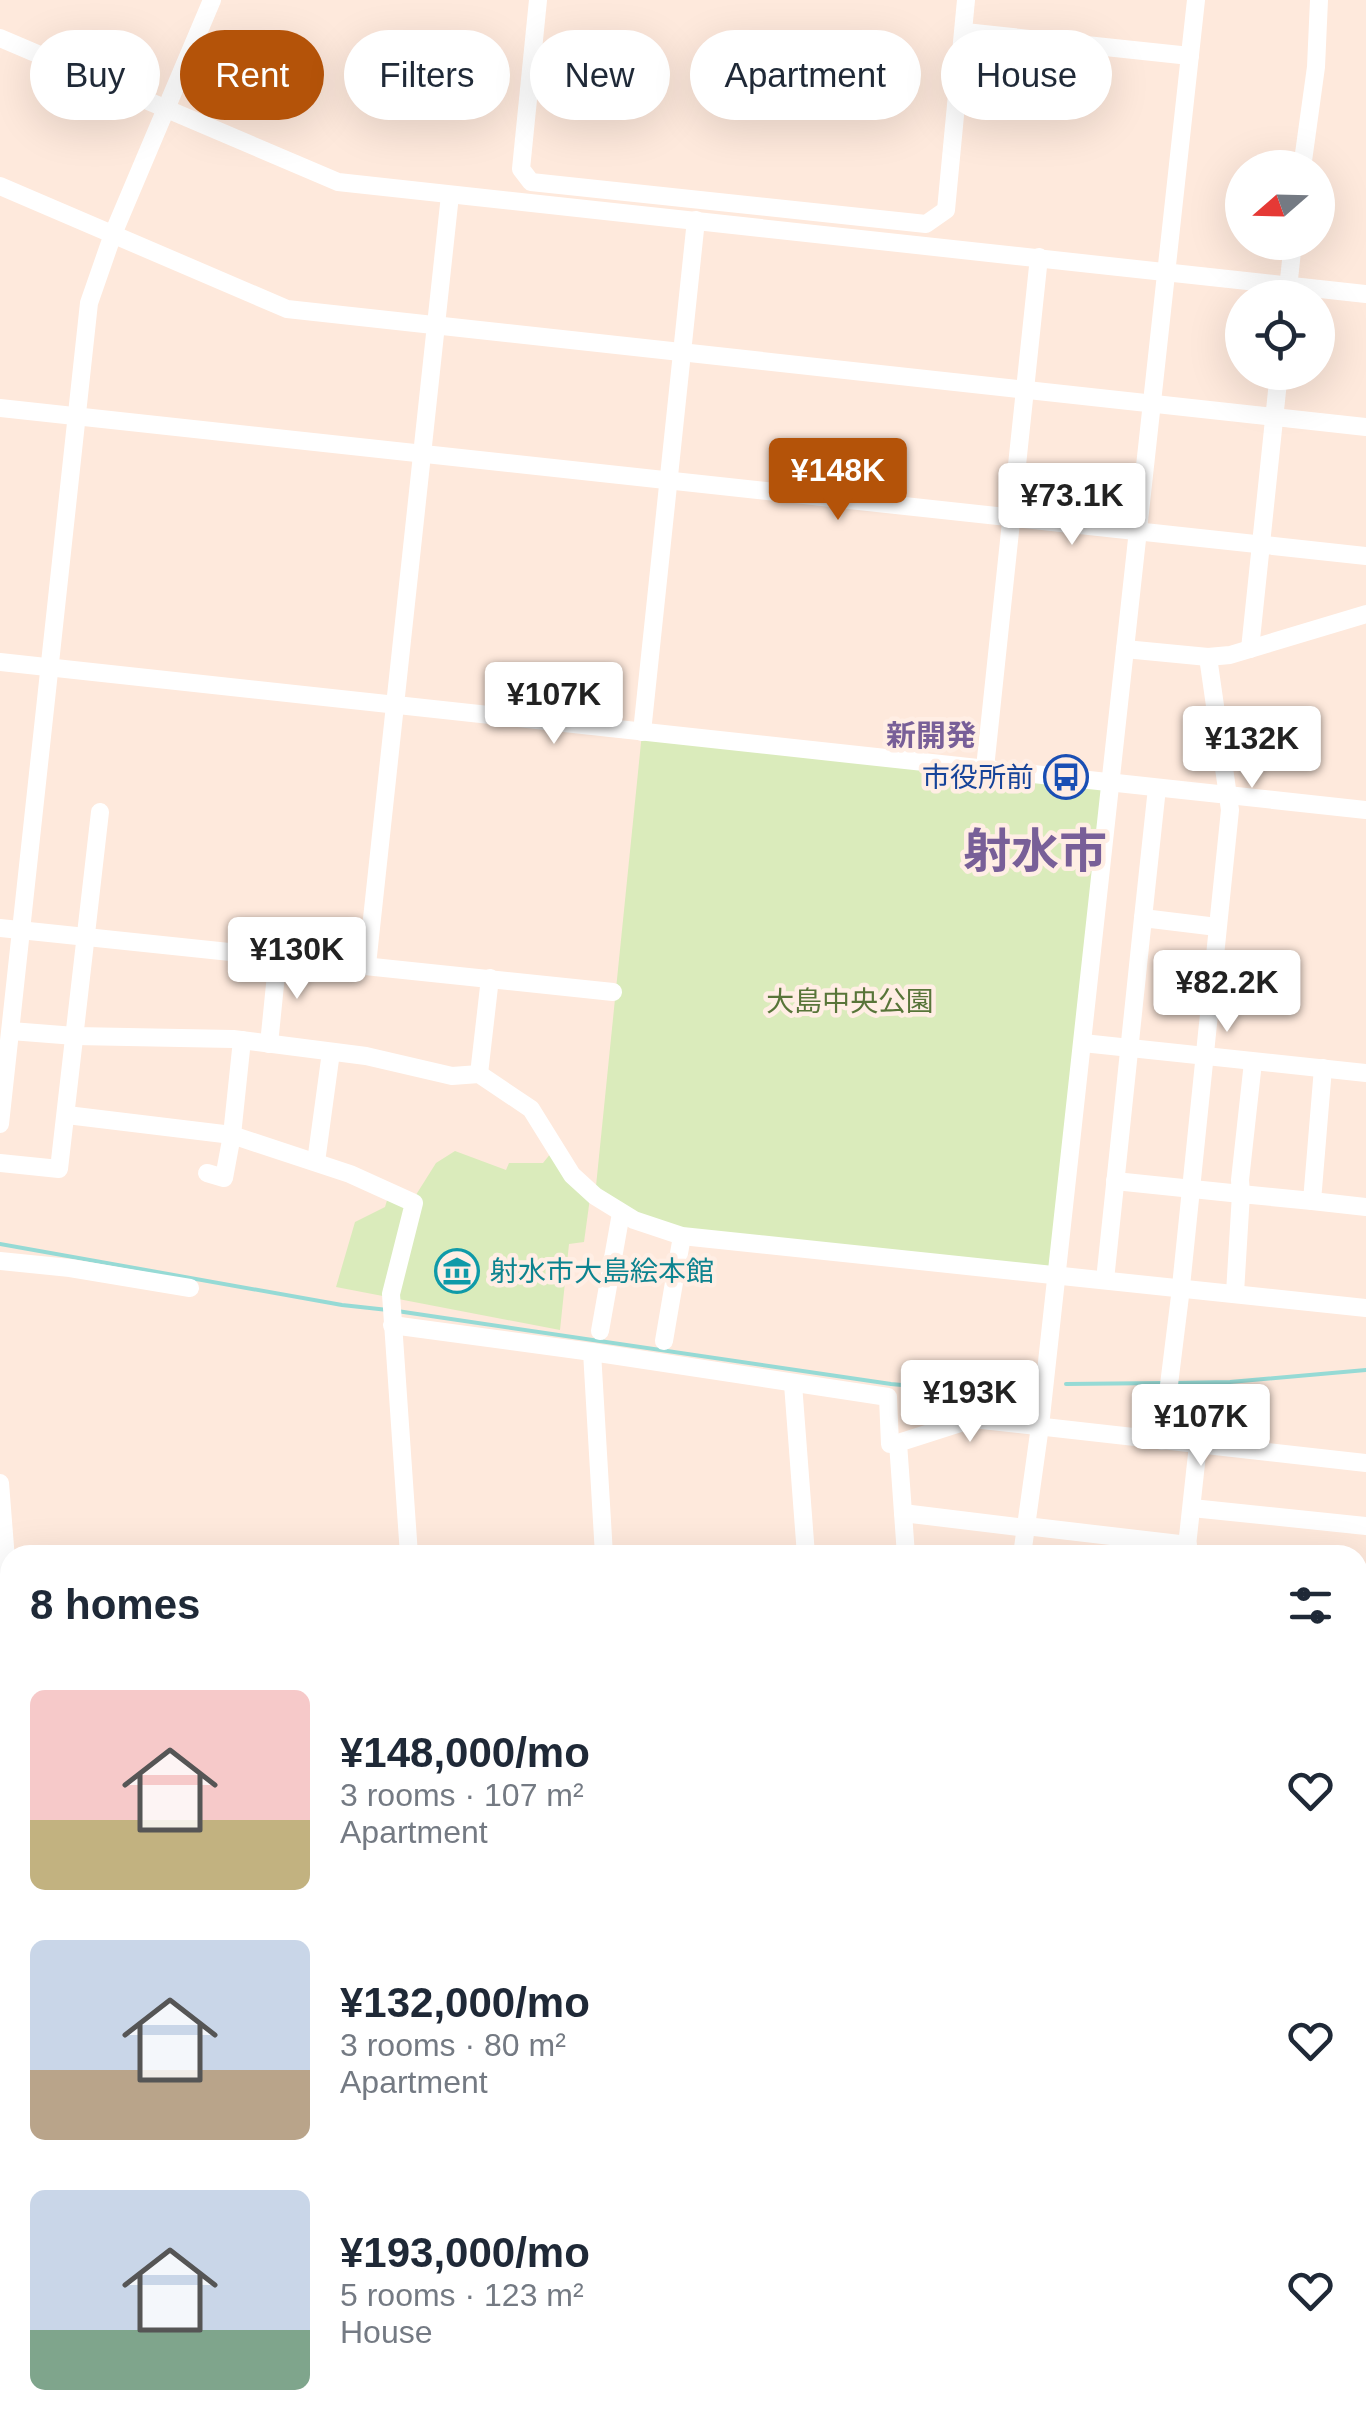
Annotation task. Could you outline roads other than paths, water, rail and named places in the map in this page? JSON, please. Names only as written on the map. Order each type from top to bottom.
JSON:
[{"type":"street","points":[[0,1124],[90,303],[113,234],[212,0]]},
{"type":"street","points":[[538,0],[521,169],[531,182],[926,224],[946,210],[955,120]]},
{"type":"street","points":[[964,30],[966,0]]},
{"type":"street","points":[[1023,1545],[1083,1043],[1196,0]]},
{"type":"street","points":[[1304,150],[1320,31],[1319,0]]},
{"type":"street","points":[[0,38],[338,182],[1167,270],[1225,280]]},
{"type":"street","points":[[1112,48],[1190,56]]},
{"type":"street","points":[[0,186],[287,309],[1366,427]]},
{"type":"street","points":[[367,965],[450,195]]},
{"type":"street","points":[[642,732],[696,220]]},
{"type":"street","points":[[985,768],[1039,257]]},
{"type":"street","points":[[1335,293],[1366,294]]},
{"type":"street","points":[[1250,649],[1277,390]]},
{"type":"street","points":[[0,408],[1366,556]]},
{"type":"street","points":[[1126,649],[1208,657],[1250,649],[1366,614]]},
{"type":"street","points":[[1162,1441],[1228,796],[1208,657]]},
{"type":"street","points":[[0,662],[1366,810]]},
{"type":"street","points":[[1105,1280],[1157,788]]},
{"type":"street","points":[[0,1163],[60,1169],[100,812]]},
{"type":"street","points":[[1143,918],[1217,927]]},
{"type":"street","points":[[0,928],[613,992]]},
{"type":"street","points":[[269,1044],[278,955]]},
{"type":"street","points":[[480,1074],[490,978]]},
{"type":"street","points":[[11,1030],[75,1036],[242,1040],[366,1056],[452,1076],[480,1074],[531,1109],[572,1175],[595,1196],[660,1231],[682,1236],[1366,1308]]},
{"type":"street","points":[[207,1174],[224,1178],[242,1040]]},
{"type":"street","points":[[1083,1043],[1366,1073]]},
{"type":"street","points":[[316,1162],[331,1052]]},
{"type":"street","points":[[1236,1294],[1240,1180],[1253,1062]]},
{"type":"street","points":[[1312,1200],[1323,1068]]},
{"type":"street","points":[[67,1116],[232,1135],[316,1162],[414,1203],[392,1294],[408,1545]]},
{"type":"street","points":[[1115,1181],[1366,1208]]},
{"type":"street","points":[[600,1331],[621,1213]]},
{"type":"street","points":[[664,1341],[682,1236]]},
{"type":"street","points":[[0,1261],[190,1288]]},
{"type":"street","points":[[392,1325],[888,1397],[890,1444]]},
{"type":"street","points":[[592,1352],[603,1545]]},
{"type":"street","points":[[793,1384],[805,1545]]},
{"type":"street","points":[[905,1545],[898,1443],[973,1419],[1366,1463]]},
{"type":"street","points":[[1188,1545],[1198,1445]]},
{"type":"street","points":[[0,1483],[3,1545]]},
{"type":"street","points":[[1192,1508],[1366,1526]]},
{"type":"street","points":[[903,1513],[1152,1545]]},
{"type":"waterway","points":[[0,1244],[388,1310]]},
{"type":"waterway","points":[[397,1311],[891,1384],[934,1388],[1027,1385]]},
{"type":"waterway","points":[[1176,1383],[1366,1370]]},
{"type":"waterway","points":[[1066,1384],[1163,1383]]},
{"type":"place","name":"市役所前","points":[[1066,777]]},
{"type":"place","name":"射水市大島絵本館","points":[[457,1271]]},
{"type":"district","name":"新開発","points":[[931,736]]},
{"type":"district","name":"射水市","points":[[1035,851]]},
{"type":"park label","name":"大島中央公園","points":[[850,1001]]}]
